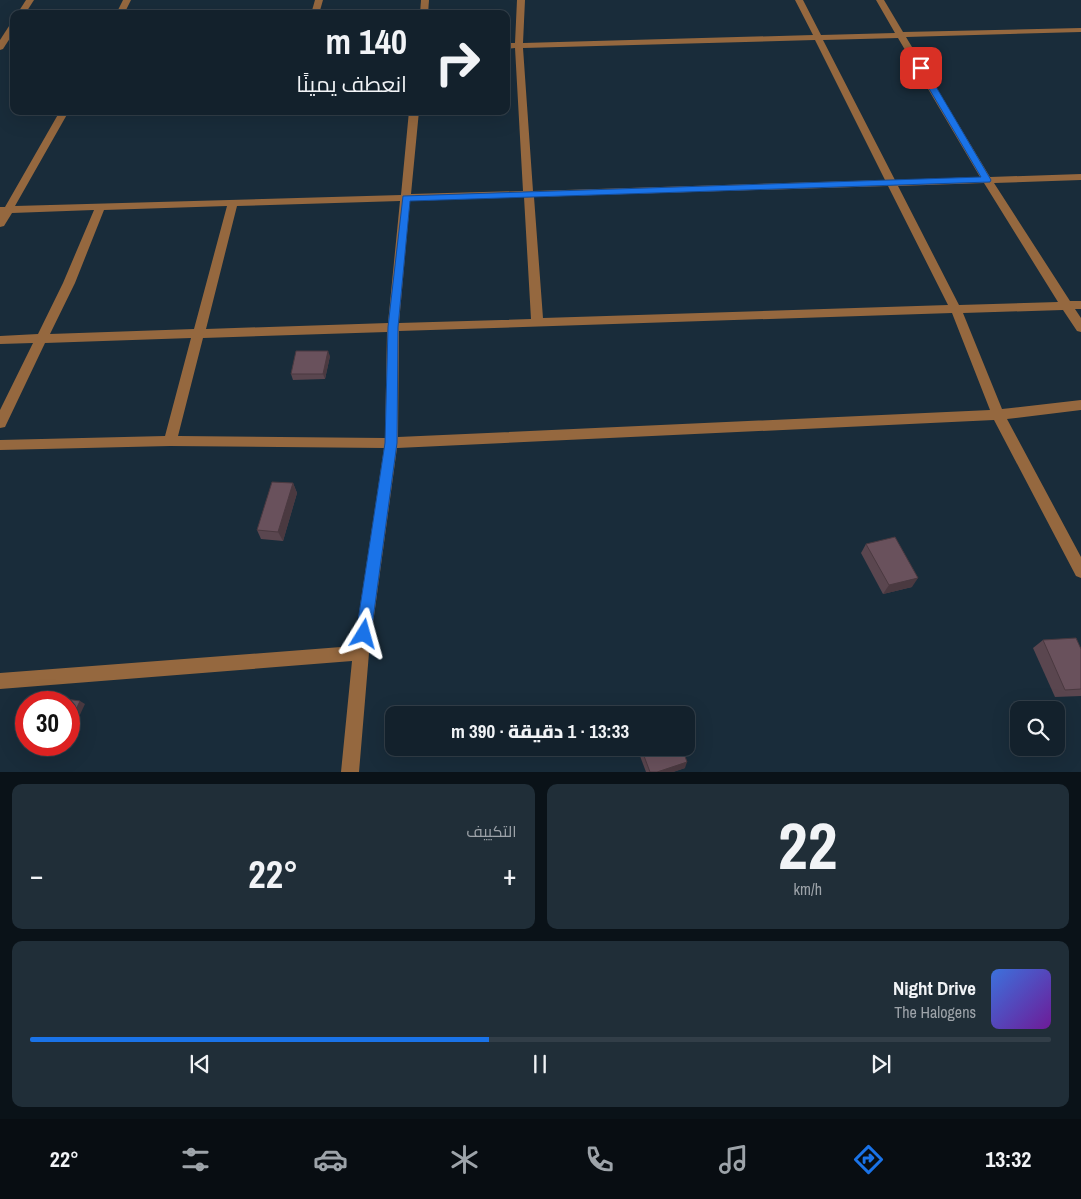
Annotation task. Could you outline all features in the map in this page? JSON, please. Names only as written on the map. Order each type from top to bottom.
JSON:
[{"type":"street","points":[[521,0],[519,45],[537,323]]},
{"type":"street","points":[[799,0],[956,310],[998,415],[1081,571]]},
{"type":"street","points":[[880,0],[987,180],[1081,328]]},
{"type":"street","points":[[510,46],[1081,30]]},
{"type":"street","points":[[0,46],[10,31]]},
{"type":"street","points":[[0,224],[3,209],[62,115]]},
{"type":"street","points":[[350,772],[361,654],[391,443],[393,327],[414,115]]},
{"type":"street","points":[[3,209],[100,208],[1081,177]]},
{"type":"street","points":[[170,441],[232,204]]},
{"type":"street","points":[[0,423],[69,283],[100,208]]},
{"type":"street","points":[[0,340],[1081,305]]},
{"type":"street","points":[[0,445],[170,441],[391,443],[998,415],[1081,405]]},
{"type":"street","points":[[0,681],[361,654]]},
{"type":"building","points":[[296,351],[328,351],[323,374],[291,374]]},
{"type":"building","points":[[272,482],[293,483],[278,532],[257,530]]},
{"type":"building","points":[[895,537],[918,578],[889,585],[866,544]]},
{"type":"building","points":[[1076,638],[1081,649],[1081,689],[1065,690],[1043,640]]},
{"type":"building","points":[[644,756],[685,756],[687,762],[657,772],[650,772]]},
{"type":"route","points":[[364,634],[391,443],[393,327],[406,198],[987,180],[921,68]]}]
